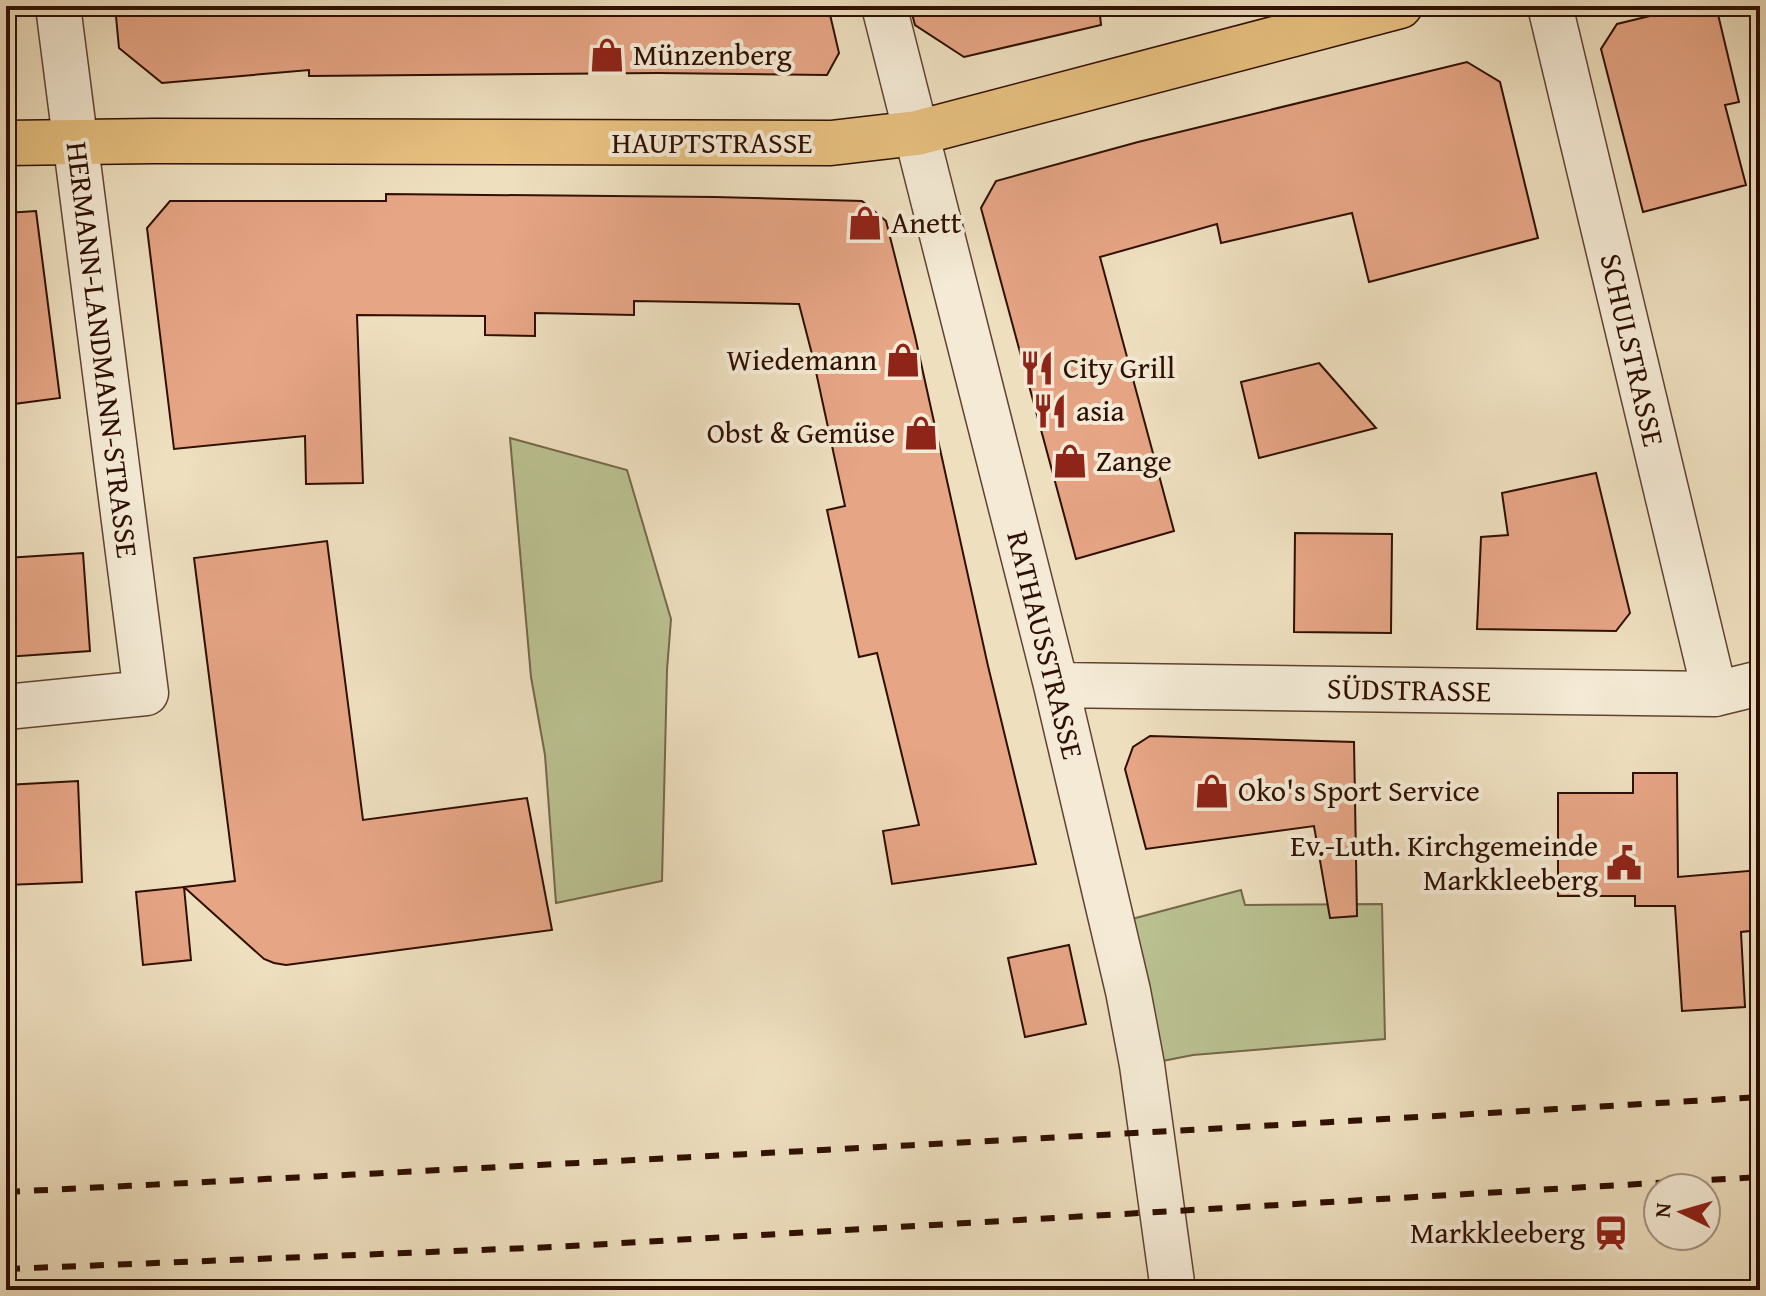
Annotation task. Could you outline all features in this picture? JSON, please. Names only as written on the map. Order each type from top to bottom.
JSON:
[{"type":"main road","name":"HAUPTSTRASSE","points":[[6,143],[831,143],[917,133],[1400,6]]},
{"type":"street","name":"HERMANN-LANDMANN-STRASSE","points":[[6,707],[146,693],[58,6]]},
{"type":"street","name":"RATHAUSSTRASSE","points":[[884,6],[1056,685],[1128,991],[1142,1065],[1173,1290]]},
{"type":"street","name":"SCHULSTRASSE","points":[[1550,6],[1715,694]]},
{"type":"street","name":"SÜDSTRASSE","points":[[1056,685],[1715,694],[1760,683]]},
{"type":"green space","points":[[510,438],[627,470],[671,619],[662,881],[556,903],[545,755],[531,677]]},
{"type":"green space","points":[[1241,890],[1245,905],[1382,904],[1385,1039],[1193,1055],[1142,1065],[1113,924]]},
{"type":"building","points":[[115,6],[828,6],[839,53],[827,75],[309,76],[309,70],[162,83],[119,48]]},
{"type":"building","points":[[910,6],[1099,6],[1101,25],[964,57],[915,25]]},
{"type":"building","points":[[1691,6],[1716,6],[1739,102],[1725,105],[1746,185],[1643,212],[1601,49],[1617,24]]},
{"type":"building","points":[[1467,62],[1500,82],[1538,238],[1369,282],[1352,213],[1221,243],[1217,224],[1100,257],[1174,531],[1076,559],[981,208],[996,181],[1138,142]]},
{"type":"building","points":[[386,194],[862,201],[886,221],[1036,864],[892,884],[883,831],[919,825],[877,653],[859,657],[827,510],[845,506],[799,304],[634,301],[634,315],[535,313],[535,336],[485,335],[485,316],[357,315],[363,483],[306,484],[305,436],[174,449],[147,228],[170,201],[386,201]]},
{"type":"building","points":[[36,211],[60,398],[6,405],[6,213]]},
{"type":"building","points":[[1319,363],[1376,428],[1259,458],[1241,382]]},
{"type":"building","points":[[1596,473],[1630,613],[1616,631],[1477,629],[1481,537],[1508,535],[1502,493]]},
{"type":"building","points":[[1295,533],[1392,534],[1391,633],[1294,632]]},
{"type":"building","points":[[327,541],[363,820],[527,798],[552,930],[286,965],[264,959],[184,887],[235,881],[194,558]]},
{"type":"building","points":[[83,553],[90,651],[6,657],[6,558]]},
{"type":"building","points":[[1150,736],[1354,742],[1357,916],[1330,918],[1314,826],[1146,849],[1125,769],[1133,747]]},
{"type":"building","points":[[1633,773],[1677,773],[1678,877],[1760,870],[1760,930],[1741,932],[1745,1007],[1682,1011],[1675,906],[1635,906],[1635,896],[1558,896],[1558,793],[1633,793]]},
{"type":"building","points":[[78,781],[82,882],[6,885],[6,785]]},
{"type":"building","points":[[184,887],[191,960],[143,965],[136,892]]},
{"type":"building","points":[[1069,945],[1086,1024],[1025,1037],[1008,958]]},
{"type":"railway","points":[[6,1192],[883,1147],[1760,1097]]},
{"type":"railway","points":[[6,1269],[554,1247],[1760,1177]]},
{"type":"railway","points":[[1636,1290],[1760,1283]]},
{"type":"place","name":"Münzenberg","points":[[607,55]]},
{"type":"place","name":"Anett","points":[[865,223]]},
{"type":"place","name":"Wiedemann","points":[[903,360]]},
{"type":"place","name":"City Grill","points":[[1037,368]]},
{"type":"place","name":"asia","points":[[1050,411]]},
{"type":"place","name":"Obst & Gemüse","points":[[921,433]]},
{"type":"place","name":"Zange","points":[[1070,461]]},
{"type":"place","name":"Oko's Sport Service","points":[[1212,791]]},
{"type":"place","name":"Ev.-Luth. Kirchgemeinde Markkleeberg","points":[[1624,863]]},
{"type":"place","name":"Markkleeberg","points":[[1611,1233]]}]
